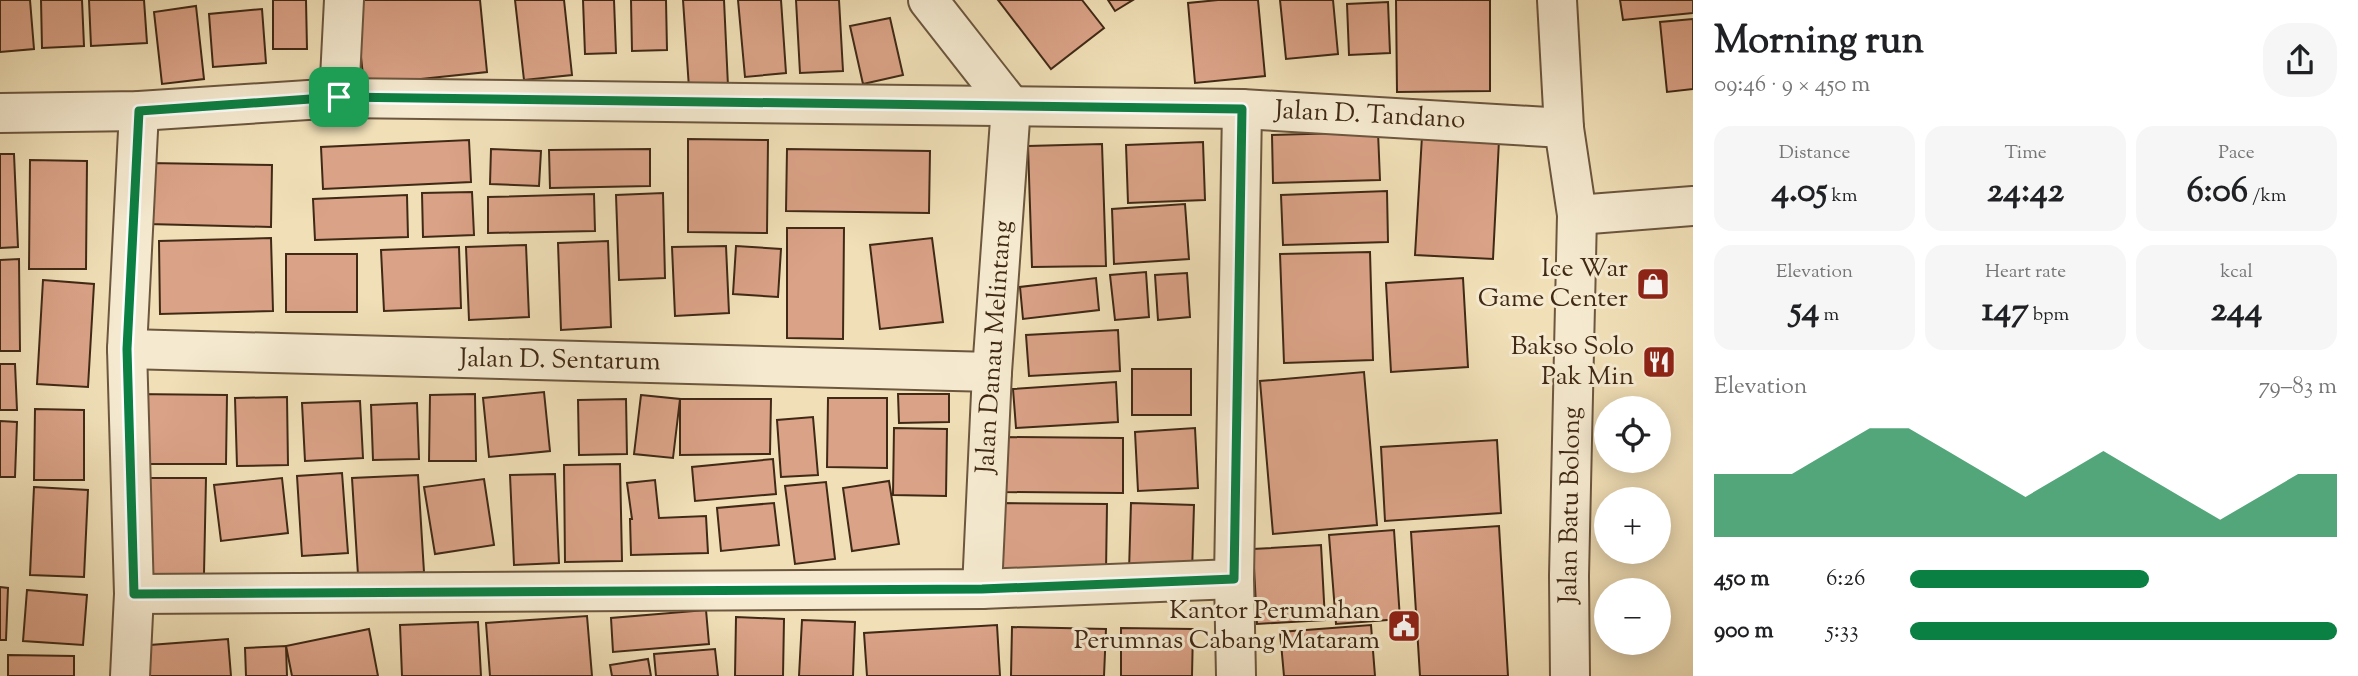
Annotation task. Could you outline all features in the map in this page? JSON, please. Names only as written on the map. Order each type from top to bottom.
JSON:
[{"type":"street","points":[[339,97],[344,0]]},
{"type":"street","points":[[928,0],[1011,106]]},
{"type":"street","name":"Jalan Batu Bolong","points":[[1558,0],[1564,128],[1577,215],[1569,562],[1570,676]]},
{"type":"street","name":"Jalan D. Tandano","points":[[0,113],[139,111],[339,97],[1242,109],[1564,128]]},
{"type":"street","name":"Jalan Danau Melintang","points":[[982,589],[992,372],[1011,106]]},
{"type":"street","points":[[1236,676],[1234,579],[1242,109]]},
{"type":"street","points":[[130,676],[134,594],[127,349],[139,111]]},
{"type":"street","points":[[1577,215],[1693,206]]},
{"type":"street","name":"Jalan D. Sentarum","points":[[127,349],[992,372]]},
{"type":"street","points":[[134,594],[982,589],[1234,579]]},
{"type":"building","points":[[0,0],[30,0],[34,49],[0,52]]},
{"type":"building","points":[[41,0],[82,0],[84,46],[42,48]]},
{"type":"building","points":[[89,0],[144,0],[147,43],[91,46]]},
{"type":"building","points":[[273,0],[306,0],[307,49],[273,49]]},
{"type":"building","points":[[355,0],[480,0],[487,72],[364,85]]},
{"type":"building","points":[[515,0],[564,0],[572,75],[524,80]]},
{"type":"building","points":[[583,0],[614,0],[616,53],[585,54]]},
{"type":"building","points":[[631,0],[666,0],[667,50],[632,51]]},
{"type":"building","points":[[683,0],[724,0],[728,86],[689,88]]},
{"type":"building","points":[[738,0],[781,0],[786,73],[745,77]]},
{"type":"building","points":[[796,0],[839,0],[843,71],[800,73]]},
{"type":"building","points":[[998,0],[1082,0],[1104,28],[1051,69]]},
{"type":"building","points":[[1108,0],[1133,0],[1115,11]]},
{"type":"building","points":[[1258,0],[1265,76],[1195,83],[1188,3]]},
{"type":"building","points":[[1280,0],[1333,0],[1338,54],[1286,59]]},
{"type":"building","points":[[1396,0],[1490,0],[1490,91],[1397,92]]},
{"type":"building","points":[[1620,0],[1693,0],[1693,13],[1623,20]]},
{"type":"building","points":[[1388,2],[1390,53],[1349,55],[1347,4]]},
{"type":"building","points":[[196,6],[204,79],[162,84],[154,12]]},
{"type":"building","points":[[262,9],[266,63],[213,67],[209,14]]},
{"type":"building","points":[[890,18],[903,75],[863,84],[850,26]]},
{"type":"building","points":[[1693,19],[1693,89],[1667,92],[1660,22]]},
{"type":"building","points":[[1378,132],[1380,180],[1273,183],[1272,135]]},
{"type":"building","points":[[1422,136],[1499,140],[1493,259],[1415,255]]},
{"type":"building","points":[[688,139],[768,140],[767,233],[688,232]]},
{"type":"building","points":[[469,140],[471,182],[323,189],[321,147]]},
{"type":"building","points":[[1203,142],[1205,200],[1128,203],[1126,145]]},
{"type":"building","points":[[1102,144],[1106,266],[1032,267],[1028,146]]},
{"type":"building","points":[[491,149],[541,151],[539,186],[490,184]]},
{"type":"building","points":[[650,149],[650,186],[550,188],[549,150]]},
{"type":"building","points":[[787,149],[930,151],[929,213],[786,211]]},
{"type":"building","points":[[0,154],[14,154],[18,247],[0,248]]},
{"type":"building","points":[[30,160],[87,161],[86,269],[29,269]]},
{"type":"building","points":[[148,163],[272,165],[271,227],[148,224]]},
{"type":"building","points":[[1387,191],[1388,242],[1283,245],[1281,195]]},
{"type":"building","points":[[472,192],[474,235],[423,237],[422,193]]},
{"type":"building","points":[[663,193],[665,278],[619,280],[616,195]]},
{"type":"building","points":[[594,194],[595,231],[488,233],[488,197]]},
{"type":"building","points":[[407,195],[408,237],[315,240],[313,199]]},
{"type":"building","points":[[1185,204],[1189,259],[1114,264],[1112,209]]},
{"type":"building","points":[[787,228],[844,228],[843,339],[787,338]]},
{"type":"building","points":[[271,238],[273,311],[160,314],[159,241]]},
{"type":"building","points":[[932,238],[943,322],[880,329],[870,245]]},
{"type":"building","points":[[608,241],[611,327],[561,330],[558,243]]},
{"type":"building","points":[[526,245],[529,317],[469,320],[466,247]]},
{"type":"building","points":[[726,246],[729,313],[675,316],[672,247]]},
{"type":"building","points":[[736,246],[781,249],[778,297],[733,294]]},
{"type":"building","points":[[459,247],[461,308],[384,311],[381,250]]},
{"type":"building","points":[[1370,252],[1373,360],[1284,363],[1280,254]]},
{"type":"building","points":[[286,254],[357,254],[357,312],[286,312]]},
{"type":"building","points":[[19,259],[20,351],[0,351],[0,260]]},
{"type":"building","points":[[1146,272],[1149,317],[1115,320],[1110,275]]},
{"type":"building","points":[[1187,273],[1190,317],[1158,320],[1155,275]]},
{"type":"building","points":[[1096,278],[1099,310],[1023,319],[1020,287]]},
{"type":"building","points":[[1463,278],[1468,367],[1391,372],[1386,283]]},
{"type":"building","points":[[43,280],[94,284],[88,387],[37,384]]},
{"type":"building","points":[[1118,330],[1120,371],[1029,376],[1026,335]]},
{"type":"building","points":[[0,364],[15,364],[17,410],[0,410]]},
{"type":"building","points":[[1132,369],[1191,369],[1191,415],[1132,415]]},
{"type":"building","points":[[1364,372],[1377,525],[1273,534],[1260,381]]},
{"type":"building","points":[[1116,382],[1118,422],[1016,428],[1013,389]]},
{"type":"building","points":[[544,392],[550,451],[489,457],[483,398]]},
{"type":"building","points":[[133,394],[227,395],[226,464],[132,464]]},
{"type":"building","points":[[475,394],[476,461],[429,461],[430,395]]},
{"type":"building","points":[[898,394],[949,394],[949,422],[899,423]]},
{"type":"building","points":[[641,395],[680,399],[673,458],[634,454]]},
{"type":"building","points":[[287,397],[288,465],[237,466],[235,398]]},
{"type":"building","points":[[828,398],[887,398],[887,468],[827,467]]},
{"type":"building","points":[[626,399],[627,454],[579,455],[578,400]]},
{"type":"building","points":[[680,399],[771,399],[770,454],[680,455]]},
{"type":"building","points":[[360,401],[363,458],[305,461],[302,403]]},
{"type":"building","points":[[417,403],[419,459],[373,460],[371,405]]},
{"type":"building","points":[[35,409],[84,410],[84,480],[34,480]]},
{"type":"building","points":[[813,417],[818,475],[781,477],[777,420]]},
{"type":"building","points":[[0,421],[17,422],[15,477],[0,477]]},
{"type":"building","points":[[894,428],[947,429],[946,496],[893,495]]},
{"type":"building","points":[[1195,428],[1198,488],[1138,491],[1135,432]]},
{"type":"building","points":[[1001,437],[1123,438],[1123,493],[1001,492]]},
{"type":"building","points":[[1497,440],[1501,513],[1385,521],[1381,447]]},
{"type":"building","points":[[773,459],[776,494],[695,501],[692,467]]},
{"type":"building","points":[[620,464],[622,561],[565,562],[564,465]]},
{"type":"building","points":[[342,473],[348,553],[302,556],[297,476]]},
{"type":"building","points":[[555,474],[559,563],[514,565],[510,475]]},
{"type":"building","points":[[418,475],[424,572],[358,575],[352,478]]},
{"type":"building","points":[[149,478],[206,478],[204,574],[147,574]]},
{"type":"building","points":[[282,478],[288,533],[221,541],[214,485]]},
{"type":"building","points":[[484,479],[494,545],[435,554],[424,487]]},
{"type":"building","points":[[655,480],[659,518],[706,516],[708,553],[631,555],[632,519],[627,483]]},
{"type":"building","points":[[889,481],[899,544],[852,551],[843,488]]},
{"type":"building","points":[[826,482],[835,559],[795,564],[785,486]]},
{"type":"building","points":[[34,487],[88,490],[84,577],[30,575]]},
{"type":"building","points":[[774,503],[779,545],[721,551],[717,508]]},
{"type":"building","points":[[1000,503],[1107,504],[1106,573],[999,572]]},
{"type":"building","points":[[1131,503],[1194,505],[1192,573],[1129,571]]},
{"type":"building","points":[[1499,526],[1508,676],[1420,676],[1411,532]]},
{"type":"building","points":[[1394,530],[1400,619],[1336,624],[1329,535]]},
{"type":"building","points":[[1321,545],[1325,620],[1257,624],[1253,549]]},
{"type":"building","points":[[0,587],[8,588],[6,640],[0,640]]},
{"type":"building","points":[[27,590],[87,595],[83,645],[23,641]]},
{"type":"building","points":[[706,610],[709,644],[613,652],[611,618]]},
{"type":"building","points":[[587,616],[592,676],[490,676],[486,623]]},
{"type":"building","points":[[736,617],[784,619],[783,676],[735,676]]},
{"type":"building","points":[[802,620],[855,622],[853,676],[799,676]]},
{"type":"building","points":[[478,622],[481,676],[402,676],[400,625]]},
{"type":"building","points":[[997,625],[1000,676],[867,676],[864,633]]},
{"type":"building","points":[[1371,625],[1375,676],[1284,676],[1280,632]]},
{"type":"building","points":[[1012,627],[1106,629],[1104,676],[1011,676]]},
{"type":"building","points":[[1121,628],[1193,629],[1192,676],[1121,676]]},
{"type":"building","points":[[369,629],[378,676],[292,676],[286,646]]},
{"type":"building","points":[[228,639],[231,676],[140,676],[137,646]]},
{"type":"building","points":[[286,646],[287,676],[246,676],[245,648]]},
{"type":"building","points":[[715,649],[718,676],[656,676],[654,654]]},
{"type":"building","points":[[8,655],[74,656],[74,676],[8,676]]},
{"type":"building","points":[[648,659],[651,676],[612,676],[610,665]]},
{"type":"place","name":"Ice War Game Center","points":[[1653,284]]},
{"type":"place","name":"Bakso Solo Pak Min","points":[[1659,362]]},
{"type":"place","name":"Kantor Perumahan Perumnas Cabang Mataram","points":[[1404,626]]},
{"type":"route","points":[[339,97],[1242,109],[1234,579],[982,589],[134,594],[127,349],[139,111],[339,97]]}]
